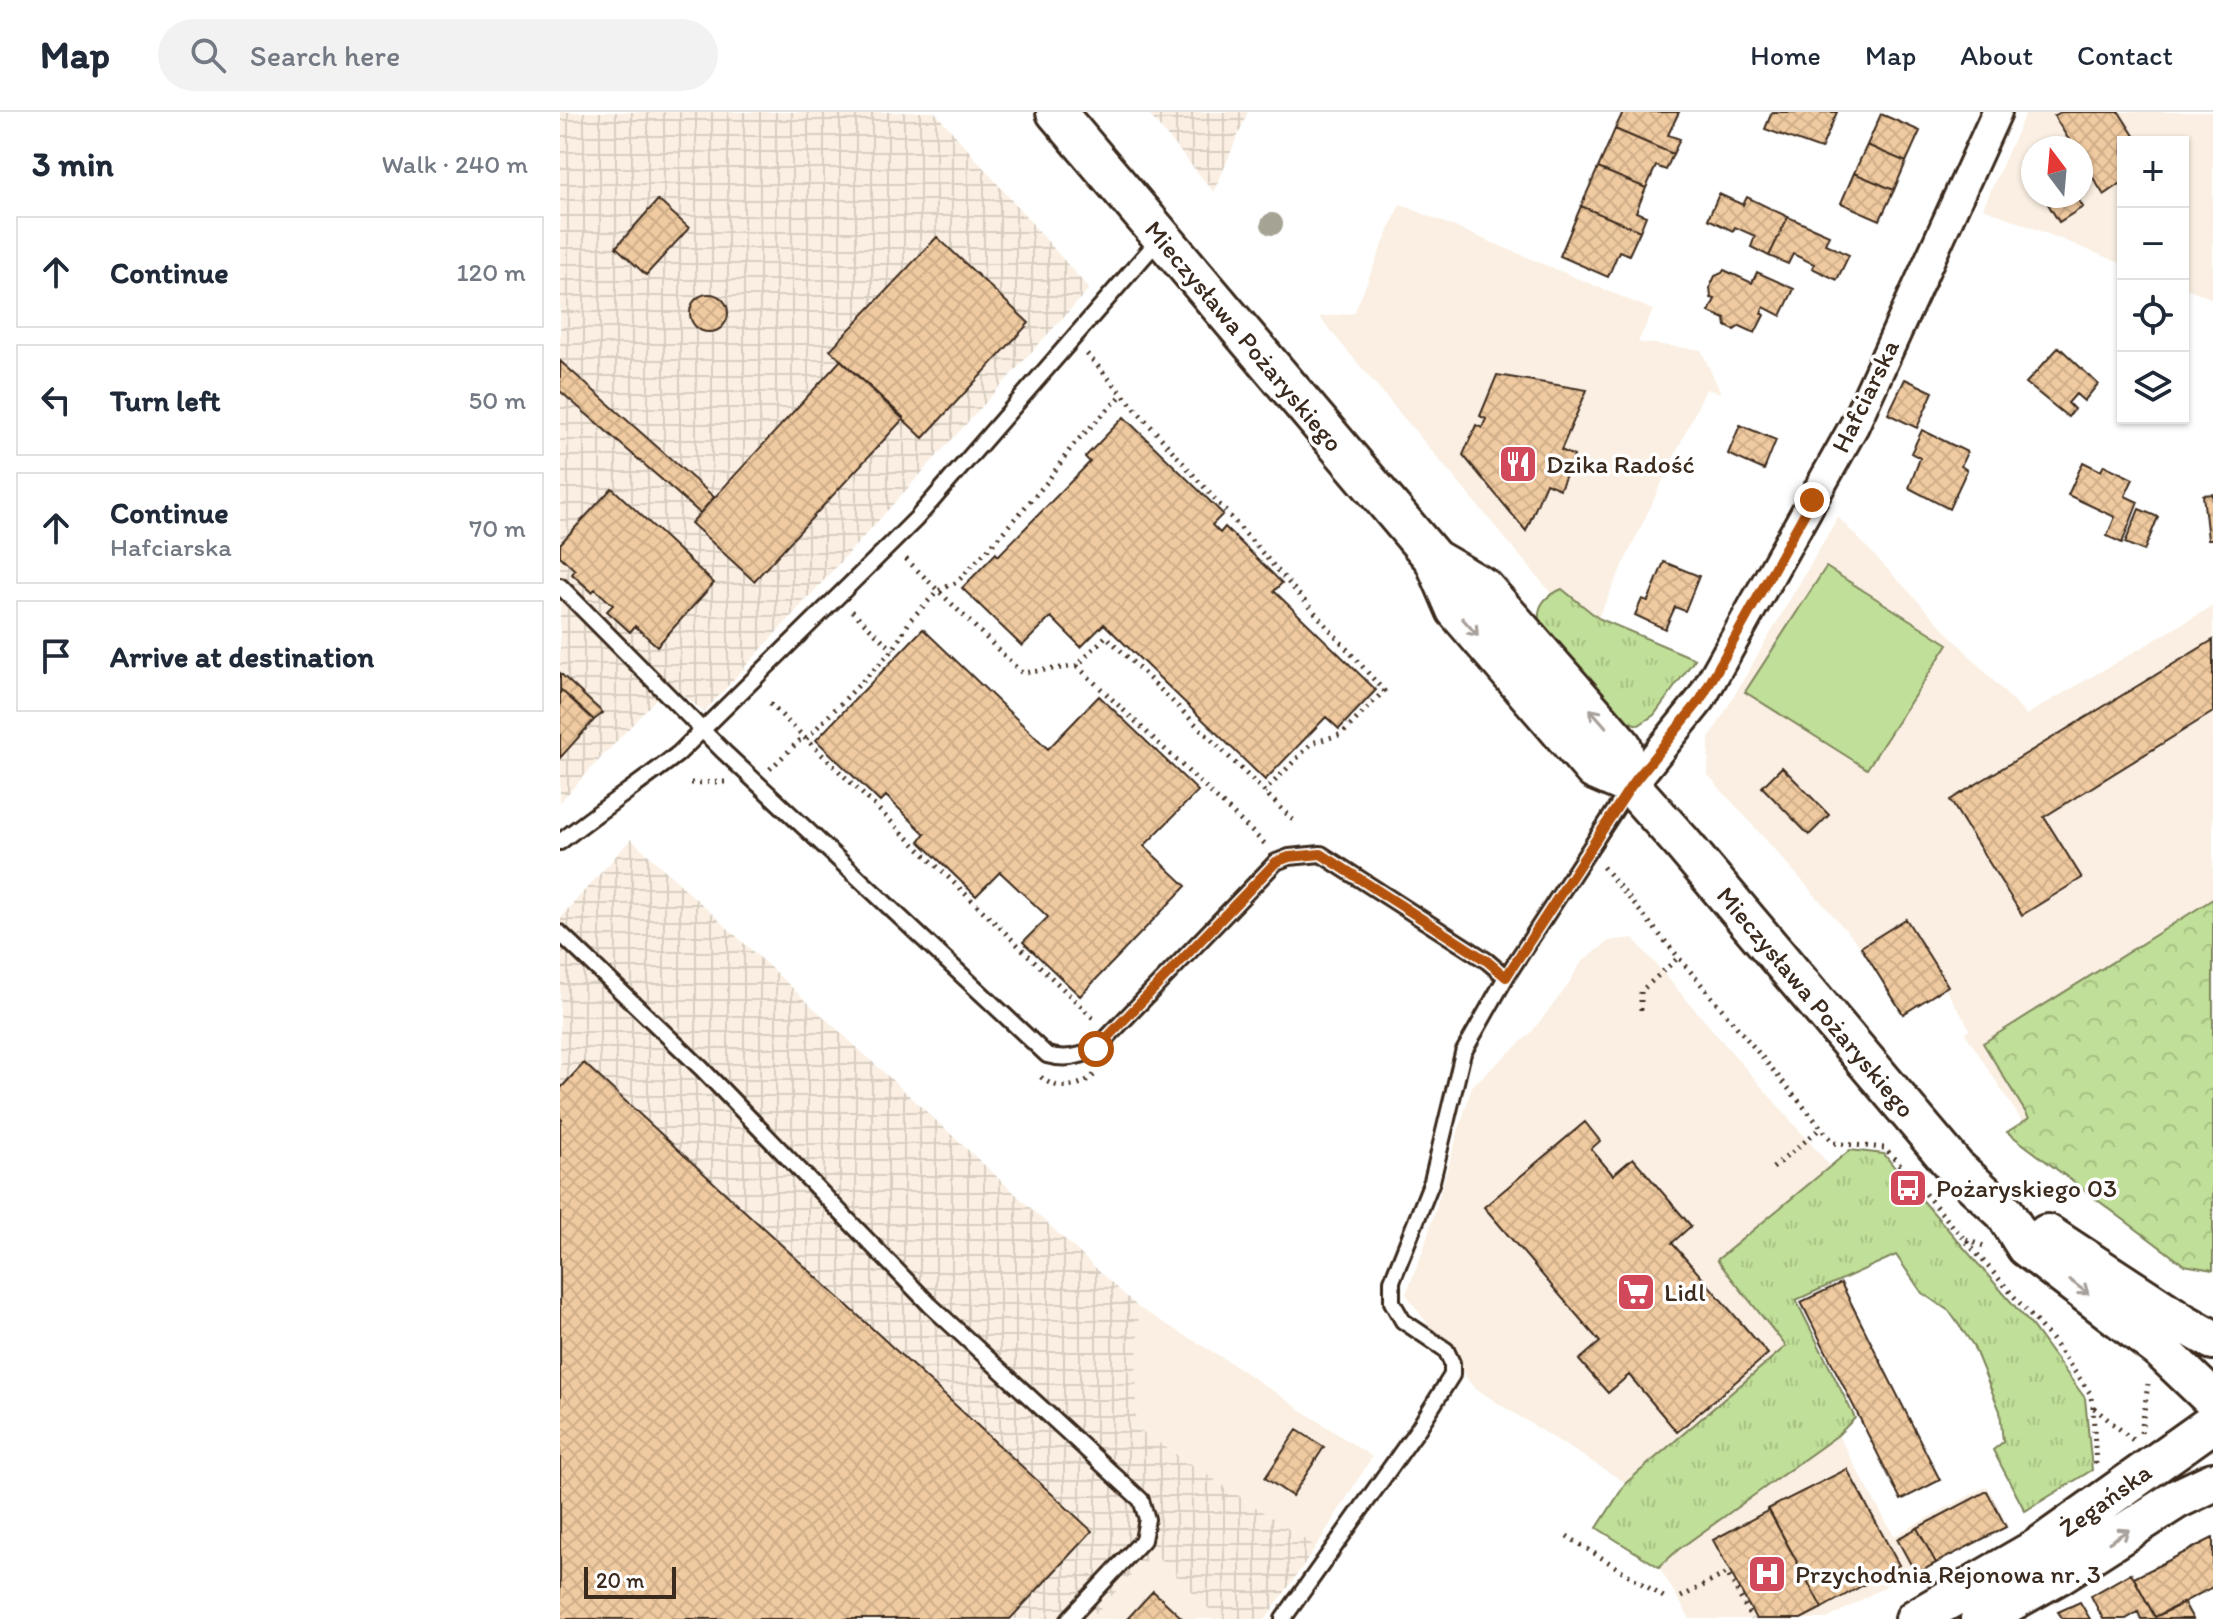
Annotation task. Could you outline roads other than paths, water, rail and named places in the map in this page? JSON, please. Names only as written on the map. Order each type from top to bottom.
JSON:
[{"type":"street","name":"Mieczysława Pożaryskiego","points":[[1056,112],[1434,559],[1456,610],[1594,770],[1631,786],[1955,1167],[2005,1213],[2026,1247],[2161,1350],[2212,1412]]},
{"type":"street","name":"Hafciarska","points":[[1631,786],[1701,699],[1854,426],[1990,114]]},
{"type":"street","name":"Mieczysława Pożaryskiego","points":[[2005,1213],[2028,1221],[2213,1340]]},
{"type":"street","name":"Żegańska","points":[[1915,1619],[2036,1549],[2212,1412]]},
{"type":"street","name":"Żegańska","points":[[1980,1619],[2060,1574],[2177,1499],[2213,1482]]},
{"type":"lane","points":[[560,842],[619,795],[648,778],[704,730],[916,519],[1161,237]]},
{"type":"lane","points":[[560,586],[757,783],[1047,1055],[1078,1057],[1096,1049],[1276,862],[1289,857],[1321,854],[1487,961],[1506,977]]},
{"type":"lane","points":[[1283,1619],[1418,1429],[1452,1375],[1452,1363],[1446,1350],[1403,1321],[1392,1302],[1392,1281],[1432,1181],[1463,1053],[1506,977],[1631,786]]},
{"type":"lane","points":[[560,933],[702,1069],[930,1305],[1141,1500],[1147,1519],[1143,1540],[1069,1619]]},
{"type":"place","name":"Dzika Radość","points":[[1518,464]]},
{"type":"place","name":"Pożaryskiego 03","points":[[1908,1188]]},
{"type":"place","name":"Lidl","points":[[1636,1292]]},
{"type":"place","name":"Przychodnia Rejonowa nr. 3","points":[[1767,1574]]}]
